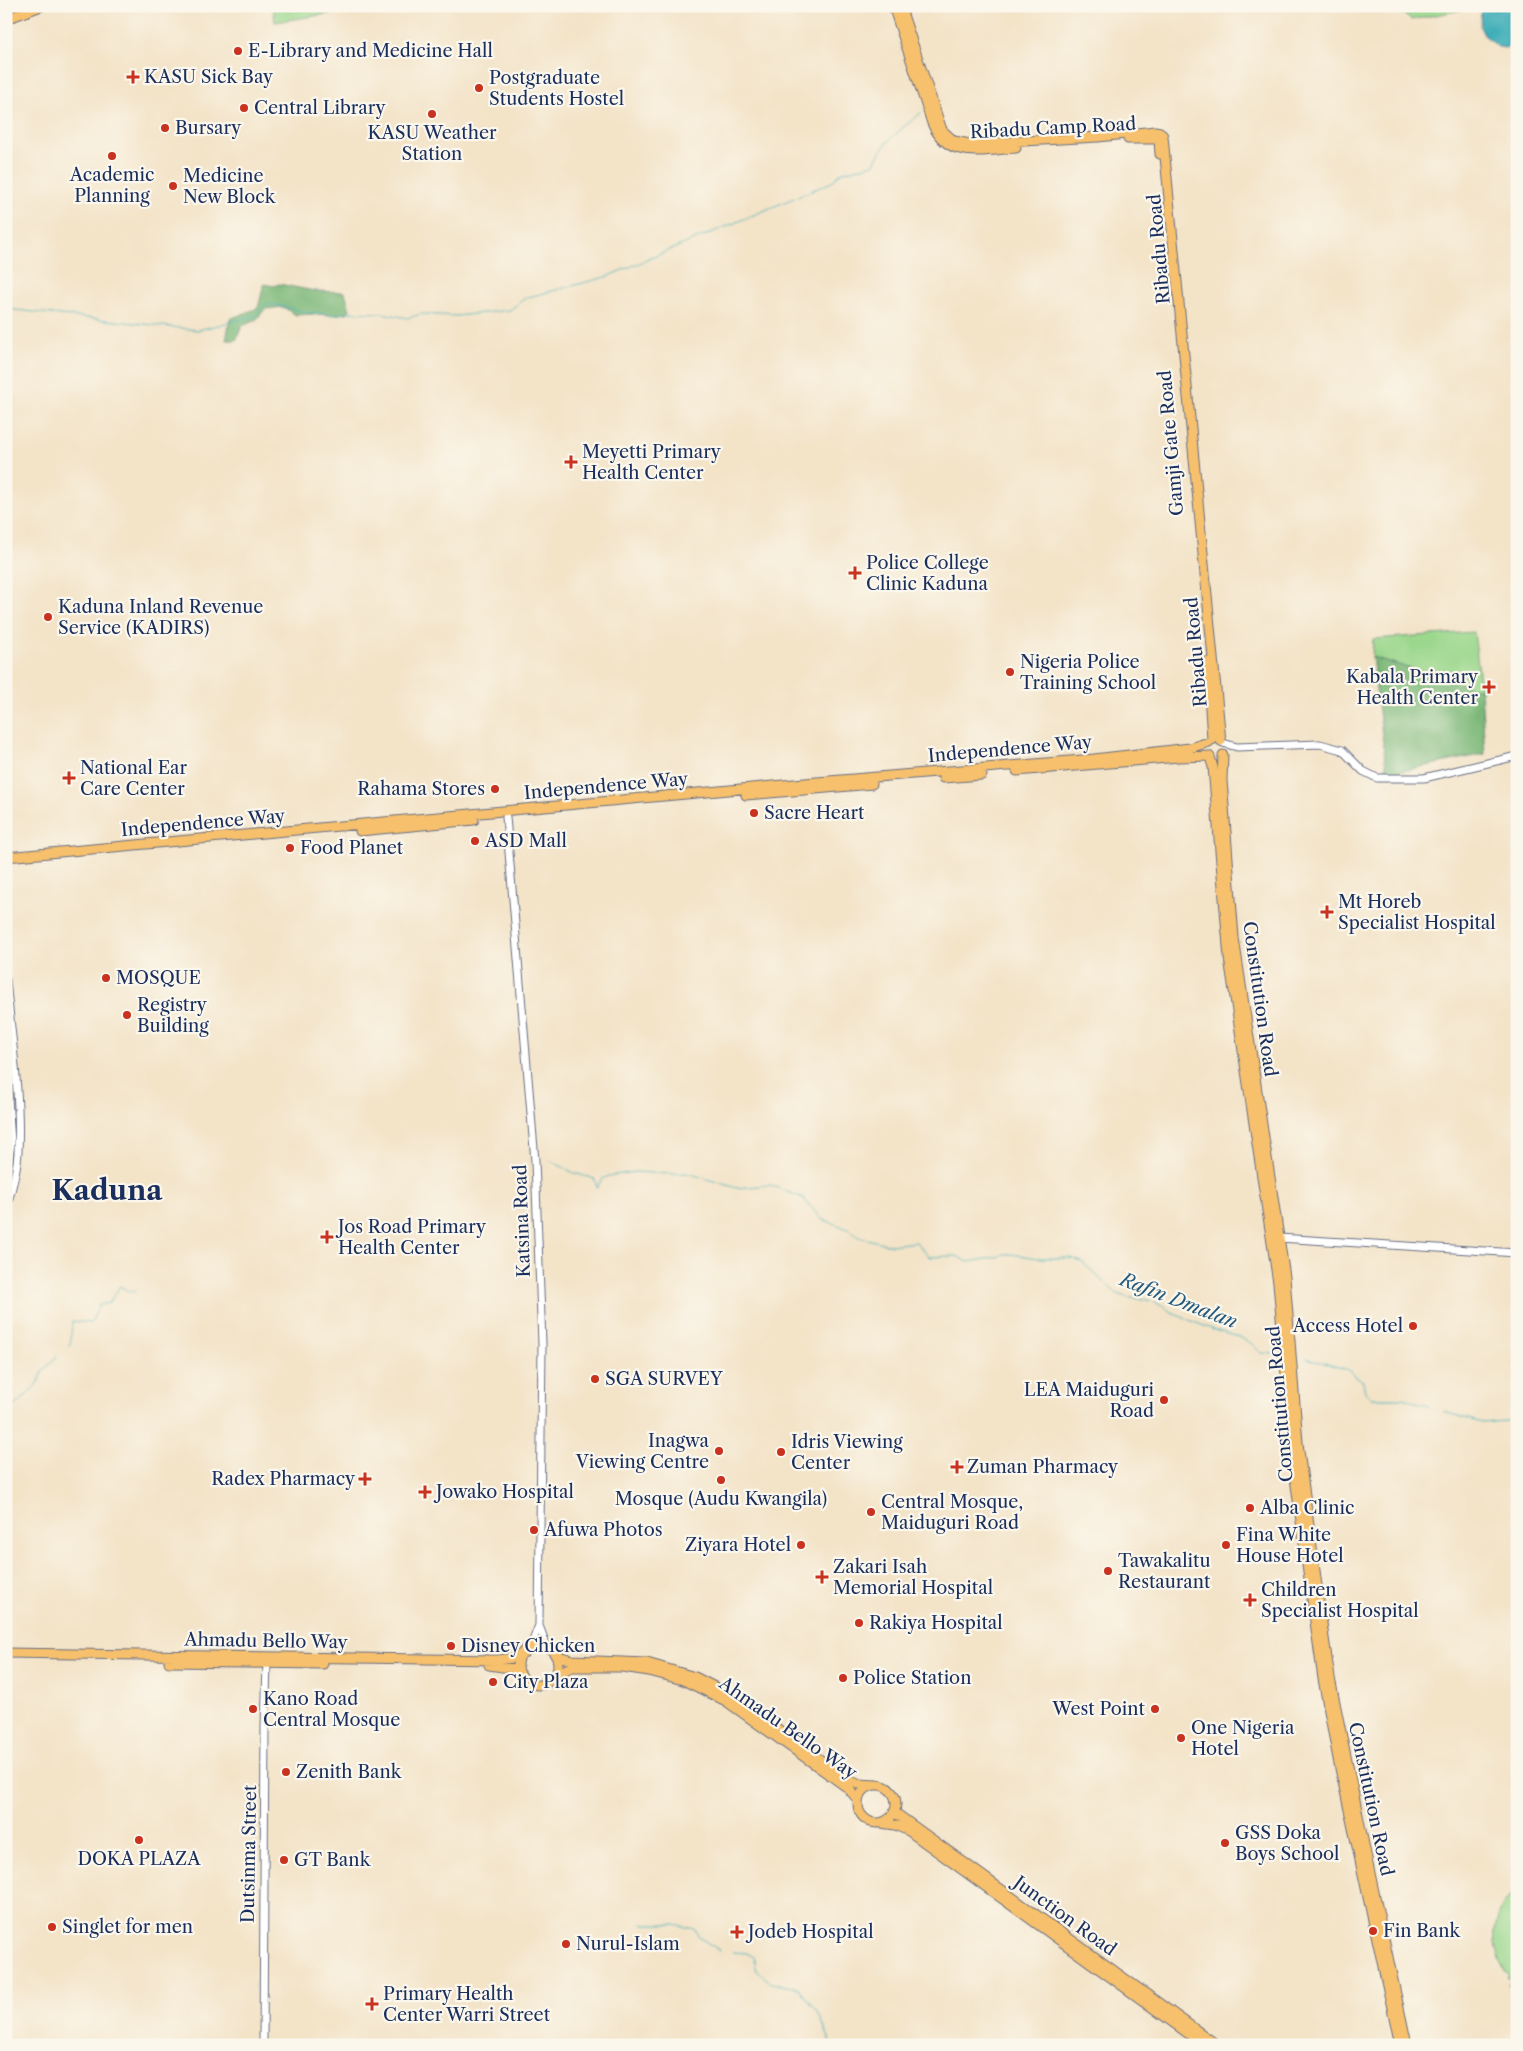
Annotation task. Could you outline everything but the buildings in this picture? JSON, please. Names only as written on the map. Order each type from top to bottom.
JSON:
[{"type":"main road","points":[[6,13],[27,6]]},
{"type":"main road","points":[[6,19],[41,6]]},
{"type":"main road","name":"Ribadu Camp Road","points":[[893,6],[932,123],[941,140],[948,146],[975,151],[1127,139],[1156,139],[1159,143]]},
{"type":"main road","name":"Ribadu Road","points":[[900,6],[942,130],[954,141],[970,144],[1098,137],[1155,131],[1160,132],[1163,136],[1192,464],[1218,717],[1219,746]]},
{"type":"main road","name":"Gamji Gate Road","points":[[1159,143],[1219,746]]},
{"type":"main road","name":"Constitution Road","points":[[1287,1352],[1287,1296],[1279,1238],[1264,1160],[1231,975],[1213,767],[1206,749],[1219,746],[1234,938],[1264,1160],[1304,1496],[1330,1678],[1400,2045]]},
{"type":"main road","name":"Independence Way","points":[[6,857],[785,785],[1094,759],[1219,746],[1216,759],[1210,757],[1179,757],[6,863]]},
{"type":"main road","points":[[542,1645],[548,1647],[555,1655],[558,1667],[553,1678],[538,1685],[527,1681],[519,1671],[519,1660],[528,1649],[542,1645]]},
{"type":"main road","name":"Ahmadu Bello Way","points":[[6,1653],[497,1660],[513,1658],[528,1649]]},
{"type":"main road","name":"Ahmadu Bello Way","points":[[555,1655],[572,1660],[648,1663],[695,1676],[734,1697],[848,1780],[858,1784],[876,1785]]},
{"type":"main road","name":"Ahmadu Bello Way","points":[[6,1659],[495,1666],[517,1669],[522,1676]]},
{"type":"main road","name":"Ahmadu Bello Way","points":[[553,1678],[560,1672],[572,1667],[622,1667],[649,1670],[683,1680],[726,1701],[848,1788],[858,1800]]},
{"type":"main road","points":[[876,1785],[891,1791],[896,1801],[894,1812],[887,1821],[881,1823],[872,1823],[861,1816],[858,1810],[858,1800],[864,1790],[876,1785]]},
{"type":"main road","name":"Junction Road","points":[[894,1812],[1217,2045]]},
{"type":"main road","name":"Junction Road","points":[[881,1823],[895,1825],[909,1831],[1204,2045]]},
{"type":"main road","name":"Constitution Road","points":[[1379,1933],[1407,2045]]},
{"type":"street","points":[[1219,746],[1320,744],[1342,750],[1363,771],[1377,778],[1424,778],[1517,756]]},
{"type":"street","name":"Katsina Road","points":[[506,817],[535,1161],[542,1343],[540,1625],[548,1647]]},
{"type":"street","points":[[6,980],[15,1072],[14,1180],[6,1208]]},
{"type":"street","points":[[6,1068],[14,1142],[6,1182]]},
{"type":"street","points":[[1279,1238],[1517,1253]]},
{"type":"street","name":"Katsina Road","points":[[528,1649],[540,1625]]},
{"type":"street","name":"Dutsinma Street","points":[[263,2045],[267,1664]]},
{"type":"green space","points":[[273,6],[332,6],[333,13],[275,22]]},
{"type":"green space","points":[[1393,6],[1481,6],[1411,20]]},
{"type":"green space","points":[[264,284],[274,286],[279,284],[314,291],[345,292],[350,310],[347,313],[330,315],[296,315],[283,307],[265,309],[256,320],[242,326],[236,340],[226,340],[230,319],[258,308]]},
{"type":"green space","points":[[1474,632],[1481,690],[1372,657],[1373,639]]},
{"type":"green space","points":[[1372,657],[1481,690],[1485,754],[1387,774]]},
{"type":"green space","points":[[1517,1889],[1517,1992],[1508,1985],[1511,1982],[1507,1978],[1509,1975],[1497,1953],[1495,1930],[1502,1908]]},
{"type":"water","points":[[1481,6],[1517,7],[1517,43],[1505,48],[1498,47],[1484,35],[1480,27]]},
{"type":"waterway","points":[[6,309],[198,330],[255,316],[267,303],[306,312],[336,315],[348,312],[382,313],[408,318],[421,314],[456,316],[510,310],[525,298],[606,277],[832,182],[840,173],[874,164],[888,142],[921,113]]},
{"type":"waterway","name":"Rafin Dmalan","points":[[551,1161],[574,1173],[595,1179],[597,1188],[602,1179],[634,1172],[687,1173],[737,1188],[770,1185],[803,1198],[822,1219],[848,1229],[859,1237],[891,1245],[916,1242],[929,1257],[957,1256],[968,1262],[1011,1254],[1039,1258],[1070,1258],[1082,1262],[1116,1293],[1128,1298],[1155,1302],[1177,1315],[1214,1330],[1239,1337],[1251,1343],[1261,1353],[1277,1354]]},
{"type":"waterway","points":[[69,1347],[72,1321],[91,1323],[99,1305],[109,1303],[120,1286],[128,1291],[135,1291]]},
{"type":"waterway","points":[[6,1414],[38,1383],[42,1372],[57,1356]]},
{"type":"waterway","points":[[1306,1358],[1346,1369],[1363,1381],[1365,1392],[1371,1398],[1403,1398],[1429,1406]]},
{"type":"waterway","points":[[1444,1412],[1482,1423],[1517,1420]]},
{"type":"waterway","points":[[643,1924],[675,1924],[694,1929],[700,1938],[719,1950]]},
{"type":"waterway","points":[[733,1952],[747,1953],[753,1957],[757,1970],[771,1983],[799,1988],[818,2012],[832,2045]]},
{"type":"place","name":"E-Library and Medicine Hall","points":[[238,51]]},
{"type":"place","name":"KASU Sick Bay","points":[[133,77]]},
{"type":"place","name":"Postgraduate Students Hostel","points":[[479,88]]},
{"type":"place","name":"Central Library","points":[[244,108]]},
{"type":"place","name":"KASU Weather Station","points":[[432,114]]},
{"type":"place","name":"Bursary","points":[[165,128]]},
{"type":"place","name":"Academic Planning","points":[[112,156]]},
{"type":"place","name":"Medicine New Block","points":[[173,186]]},
{"type":"place","name":"Meyetti Primary Health Center","points":[[571,462]]},
{"type":"place","name":"Police College Clinic Kaduna","points":[[855,573]]},
{"type":"place","name":"Kaduna Inland Revenue Service (KADIRS)","points":[[48,617]]},
{"type":"place","name":"Nigeria Police Training School","points":[[1010,672]]},
{"type":"place","name":"Kabala Primary Health Center","points":[[1489,687]]},
{"type":"place","name":"National Ear Care Center","points":[[69,778]]},
{"type":"place","name":"Rahama Stores","points":[[495,789]]},
{"type":"place","name":"Sacre Heart","points":[[754,813]]},
{"type":"place","name":"ASD Mall","points":[[475,841]]},
{"type":"place","name":"Food Planet","points":[[290,848]]},
{"type":"place","name":"Mt Horeb Specialist Hospital","points":[[1327,912]]},
{"type":"place","name":"MOSQUE","points":[[106,978]]},
{"type":"place","name":"Registry Building","points":[[127,1015]]},
{"type":"place","name":"Jos Road Primary Health Center","points":[[327,1237]]},
{"type":"place","name":"Access Hotel","points":[[1413,1326]]},
{"type":"place","name":"SGA SURVEY","points":[[595,1379]]},
{"type":"place","name":"LEA Maiduguri Road","points":[[1164,1400]]},
{"type":"place","name":"Inagwa Viewing Centre","points":[[719,1451]]},
{"type":"place","name":"Idris Viewing Center","points":[[781,1452]]},
{"type":"place","name":"Zuman Pharmacy","points":[[957,1467]]},
{"type":"place","name":"Radex Pharmacy","points":[[365,1479]]},
{"type":"place","name":"Mosque (Audu Kwangila)","points":[[721,1480]]},
{"type":"place","name":"Jowako Hospital","points":[[425,1492]]},
{"type":"place","name":"Alba Clinic","points":[[1250,1508]]},
{"type":"place","name":"Central Mosque, Maiduguri Road","points":[[871,1512]]},
{"type":"place","name":"Afuwa Photos","points":[[534,1530]]},
{"type":"place","name":"Ziyara Hotel","points":[[801,1545]]},
{"type":"place","name":"Fina White House Hotel","points":[[1226,1545]]},
{"type":"place","name":"Tawakalitu Restaurant","points":[[1108,1571]]},
{"type":"place","name":"Zakari Isah Memorial Hospital","points":[[822,1577]]},
{"type":"place","name":"Children Specialist Hospital","points":[[1250,1600]]},
{"type":"place","name":"Rakiya Hospital","points":[[859,1623]]},
{"type":"place","name":"Disney Chicken","points":[[451,1646]]},
{"type":"place","name":"Police Station","points":[[843,1678]]},
{"type":"place","name":"City Plaza","points":[[493,1682]]},
{"type":"place","name":"Kano Road Central Mosque","points":[[253,1709]]},
{"type":"place","name":"West Point","points":[[1155,1709]]},
{"type":"place","name":"One Nigeria Hotel","points":[[1181,1738]]},
{"type":"place","name":"Zenith Bank","points":[[286,1772]]},
{"type":"place","name":"DOKA PLAZA","points":[[139,1840]]},
{"type":"place","name":"GSS Doka Boys School","points":[[1225,1843]]},
{"type":"place","name":"GT Bank","points":[[284,1860]]},
{"type":"place","name":"Singlet for men","points":[[52,1927]]},
{"type":"place","name":"Fin Bank","points":[[1373,1931]]},
{"type":"place","name":"Jodeb Hospital","points":[[737,1932]]},
{"type":"place","name":"Nurul-Islam","points":[[566,1944]]},
{"type":"place","name":"Primary Health Center Warri Street","points":[[372,2004]]},
{"type":"district","name":"Kaduna","points":[[107,1190]]}]
